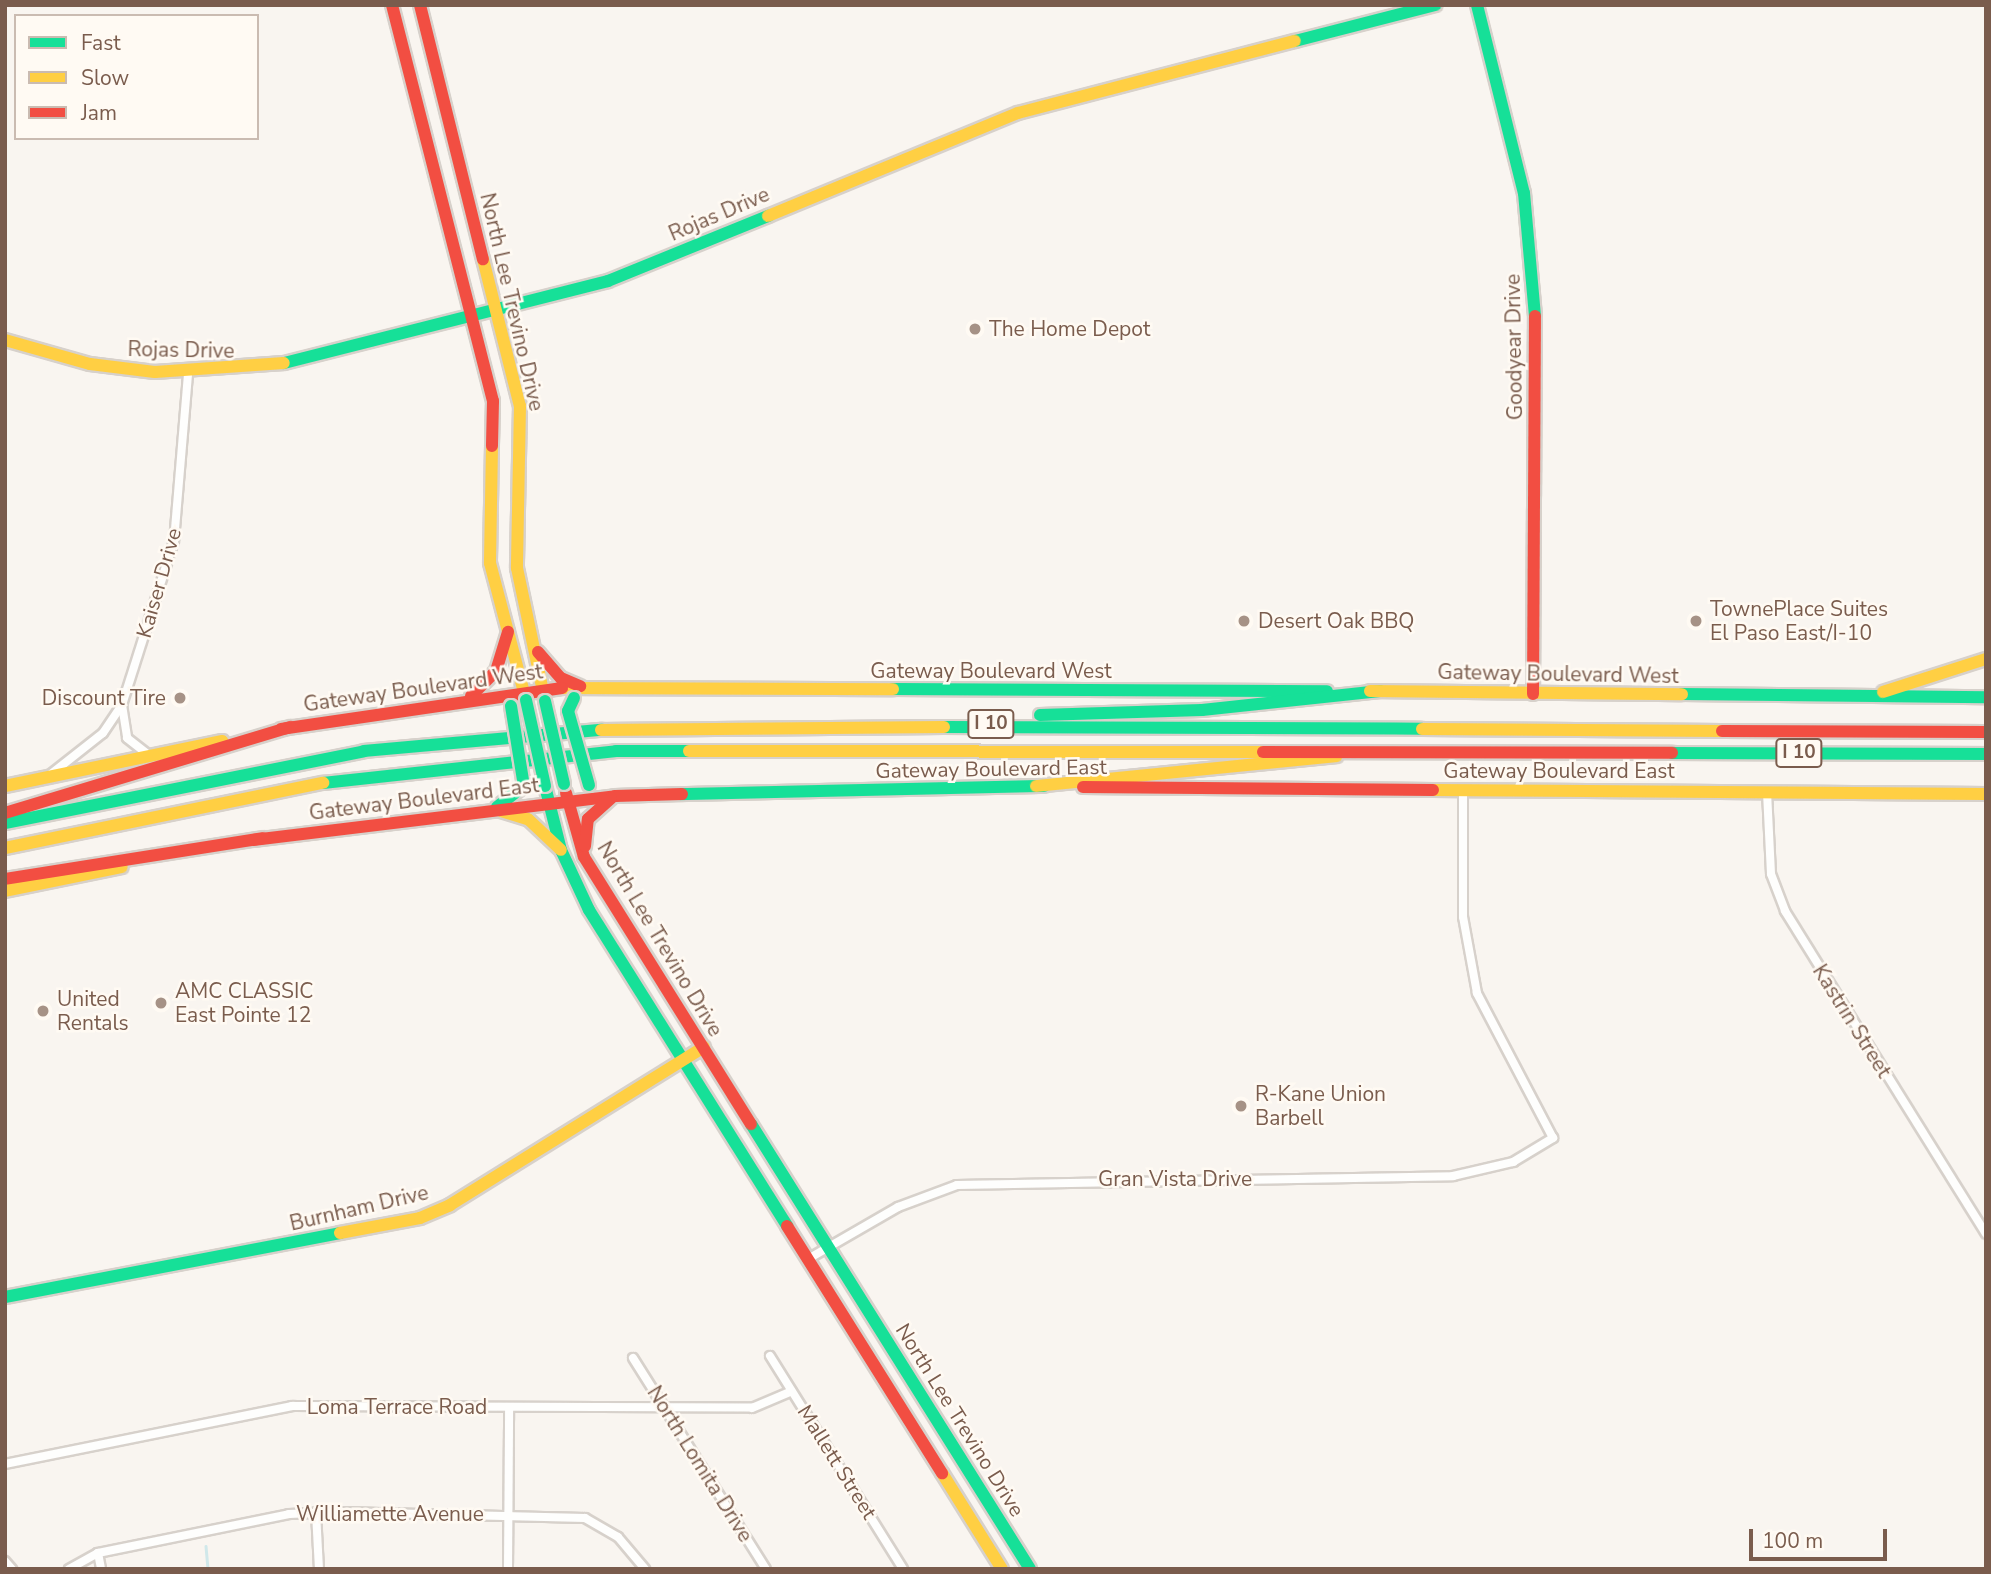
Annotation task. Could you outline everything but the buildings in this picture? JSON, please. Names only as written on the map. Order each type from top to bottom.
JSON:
[{"type":"main road","name":"North Lee Trevino Drive","points":[[392,5],[474,315],[493,401],[488,545],[561,850],[589,910],[1002,1569]]},
{"type":"main road","name":"North Lee Trevino Drive","points":[[420,5],[520,405],[516,549],[527,630],[584,857],[1030,1569]]},
{"type":"main road","name":"Rojas Drive","points":[[5,340],[90,364],[188,374],[269,366],[474,315],[497,312],[608,281],[984,124],[1435,5]]},
{"type":"main road","name":"Goodyear Drive","points":[[1476,5],[1524,193],[1535,287],[1533,694]]},
{"type":"main road","points":[[527,630],[544,664],[586,688],[574,698],[568,711],[589,785],[615,796],[588,819],[584,857]]},
{"type":"main road","points":[[469,698],[496,671],[508,632]]},
{"type":"main road","points":[[1866,696],[1986,659]]},
{"type":"main road","name":"Gateway Boulevard West","points":[[5,786],[290,727],[490,695],[543,695],[586,688],[1380,691],[1986,697]]},
{"type":"main road","points":[[937,723],[1202,710],[1380,691]]},
{"type":"main road","points":[[490,695],[511,706],[524,786],[494,809]]},
{"type":"main road","name":"I 10","points":[[5,823],[425,743],[649,726],[937,723],[1986,732]]},
{"type":"main road","points":[[5,813],[290,727]]},
{"type":"main road","name":"I 10","points":[[5,848],[349,778],[616,751],[1986,754]]},
{"type":"main road","points":[[1036,786],[1283,765],[1364,751]]},
{"type":"main road","name":"Gateway Boulevard East","points":[[5,891],[263,838],[615,796],[1036,786],[1986,794]]},
{"type":"main road","points":[[494,809],[528,819],[561,850]]},
{"type":"main road","points":[[5,879],[263,838]]},
{"type":"main road","name":"Burnham Drive","points":[[5,1297],[419,1218],[450,1205],[704,1047]]},
{"type":"street","name":"Kaiser Drive","points":[[45,778],[103,733],[122,705],[174,541],[188,374]]},
{"type":"street","name":"Kaiser Drive","points":[[122,705],[127,738],[152,756]]},
{"type":"street","name":"Gran Vista Drive","points":[[808,1259],[830,1249],[898,1207],[957,1185],[1453,1177],[1513,1162],[1553,1138],[1477,993],[1464,924],[1463,790]]},
{"type":"street","name":"Kastrin Street","points":[[1767,792],[1771,874],[1785,911],[1986,1234]]},
{"type":"street","name":"Mallett Street","points":[[770,1356],[903,1569]]},
{"type":"street","name":"North Lomita Drive","points":[[633,1358],[766,1569]]},
{"type":"street","name":"Loma Terrace Road","points":[[5,1464],[292,1406],[752,1408],[792,1391]]},
{"type":"street","points":[[508,1569],[509,1408]]},
{"type":"street","points":[[316,1512],[319,1569]]},
{"type":"street","name":"Williamette Avenue","points":[[69,1569],[98,1553],[316,1512],[508,1513],[585,1518],[618,1537],[645,1569]]},
{"type":"street","points":[[98,1553],[101,1569]]},
{"type":"street","points":[[5,1561],[12,1569]]},
{"type":"waterway","points":[[206,1546],[208,1569]]},
{"type":"traffic: fast","points":[[1295,41],[1435,5]]},
{"type":"traffic: fast","points":[[1477,5],[1524,193],[1535,316]]},
{"type":"traffic: fast","points":[[284,363],[608,281],[768,216]]},
{"type":"traffic: fast","points":[[893,689],[1327,691]]},
{"type":"traffic: fast","points":[[1040,715],[1202,710],[1380,691]]},
{"type":"traffic: fast","points":[[1682,694],[1986,697]]},
{"type":"traffic: fast","points":[[574,698],[568,711],[589,785]]},
{"type":"traffic: fast","points":[[526,700],[545,786]]},
{"type":"traffic: fast","points":[[545,701],[564,784]]},
{"type":"traffic: fast","points":[[511,706],[524,786]]},
{"type":"traffic: fast","points":[[944,727],[1422,729]]},
{"type":"traffic: fast","points":[[5,823],[364,751],[601,730]]},
{"type":"traffic: fast","points":[[323,783],[616,751],[689,751]]},
{"type":"traffic: fast","points":[[1672,753],[1986,754]]},
{"type":"traffic: fast","points":[[497,807],[524,786]]},
{"type":"traffic: fast","points":[[545,786],[561,850],[589,910],[787,1226]]},
{"type":"traffic: fast","points":[[682,794],[1044,786]]},
{"type":"traffic: fast","points":[[751,1124],[1030,1569]]},
{"type":"traffic: fast","points":[[5,1297],[340,1233]]},
{"type":"traffic: slow","points":[[768,216],[1018,113],[1295,41]]},
{"type":"traffic: slow","points":[[483,259],[520,406],[517,568],[544,696]]},
{"type":"traffic: slow","points":[[5,340],[90,364],[155,372],[284,363]]},
{"type":"traffic: slow","points":[[492,446],[490,563],[525,696]]},
{"type":"traffic: slow","points":[[1883,692],[1986,659]]},
{"type":"traffic: slow","points":[[562,688],[893,689]]},
{"type":"traffic: slow","points":[[1370,691],[1682,694]]},
{"type":"traffic: slow","points":[[601,730],[944,727]]},
{"type":"traffic: slow","points":[[1422,729],[1722,731]]},
{"type":"traffic: slow","points":[[5,786],[222,741]]},
{"type":"traffic: slow","points":[[689,751],[1263,752]]},
{"type":"traffic: slow","points":[[1036,786],[1337,756]]},
{"type":"traffic: slow","points":[[5,848],[323,783]]},
{"type":"traffic: slow","points":[[1433,790],[1986,794]]},
{"type":"traffic: slow","points":[[501,811],[528,819],[561,850]]},
{"type":"traffic: slow","points":[[5,891],[122,867]]},
{"type":"traffic: slow","points":[[340,1233],[420,1218],[450,1205],[704,1047]]},
{"type":"traffic: slow","points":[[942,1473],[1002,1569]]},
{"type":"traffic: jam","points":[[392,5],[493,401],[492,446]]},
{"type":"traffic: jam","points":[[420,5],[483,259]]},
{"type":"traffic: jam","points":[[1533,694],[1535,316]]},
{"type":"traffic: jam","points":[[471,696],[496,671],[508,632]]},
{"type":"traffic: jam","points":[[538,652],[561,678],[580,686]]},
{"type":"traffic: jam","points":[[281,729],[562,688]]},
{"type":"traffic: jam","points":[[5,813],[290,727]]},
{"type":"traffic: jam","points":[[1722,731],[1986,732]]},
{"type":"traffic: jam","points":[[1263,752],[1672,753]]},
{"type":"traffic: jam","points":[[1083,787],[1433,790]]},
{"type":"traffic: jam","points":[[566,793],[584,857],[751,1124]]},
{"type":"traffic: jam","points":[[253,840],[615,796],[682,794]]},
{"type":"traffic: jam","points":[[585,846],[588,819],[611,798]]},
{"type":"traffic: jam","points":[[5,879],[263,838]]},
{"type":"traffic: jam","points":[[787,1226],[942,1473]]},
{"type":"place","name":"The Home Depot","points":[[975,329]]},
{"type":"place","name":"Desert Oak BBQ","points":[[1244,621]]},
{"type":"place","name":"TownePlace Suites El Paso East/I-10","points":[[1696,621]]},
{"type":"place","name":"Discount Tire","points":[[180,698]]},
{"type":"place","name":"AMC CLASSIC East Pointe 12","points":[[161,1003]]},
{"type":"place","name":"United Rentals","points":[[43,1011]]},
{"type":"place","name":"R-Kane Union Barbell","points":[[1241,1106]]}]
